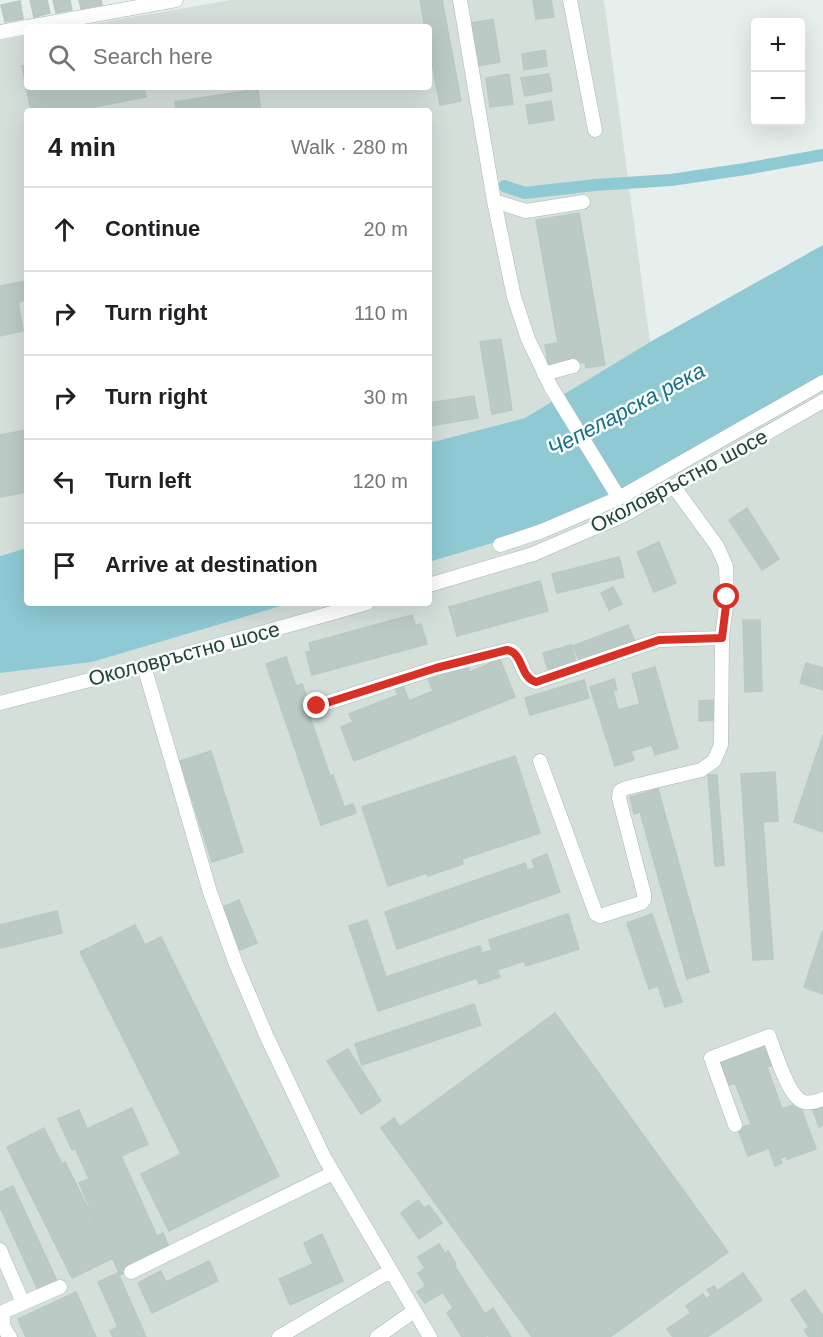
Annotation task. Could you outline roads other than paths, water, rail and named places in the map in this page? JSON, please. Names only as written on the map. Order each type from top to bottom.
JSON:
[{"type":"street","points":[[40,24],[112,6],[176,0]]},
{"type":"street","points":[[459,0],[494,201],[514,297],[528,339],[544,374],[619,498]]},
{"type":"street","points":[[570,0],[595,130]]},
{"type":"street","points":[[0,32],[24,28]]},
{"type":"street","points":[[494,201],[526,211],[583,202]]},
{"type":"street","points":[[544,374],[573,366]]},
{"type":"street","points":[[500,545],[542,531],[619,498],[823,382]]},
{"type":"street","name":"Околовръстно шосе","points":[[432,584],[533,554],[624,515],[823,401]]},
{"type":"street","points":[[540,761],[596,914],[600,916],[641,903],[644,900],[644,894],[619,798],[620,791],[701,770],[714,761],[721,745],[722,638],[727,597],[726,566],[717,546],[674,487]]},
{"type":"street","name":"Околовръстно шосе","points":[[0,703],[144,666],[356,606]]},
{"type":"street","points":[[317,706],[436,668],[507,650],[516,654],[526,677],[536,682],[659,640],[722,638]]},
{"type":"street","points":[[144,666],[210,892],[236,964],[266,1035],[333,1173],[430,1337]]},
{"type":"street","points":[[735,1125],[711,1058],[769,1036],[790,1090],[796,1098],[812,1103],[823,1099]]},
{"type":"street","points":[[131,1272],[333,1173]]},
{"type":"street","points":[[0,1250],[22,1303]]},
{"type":"street","points":[[279,1337],[390,1271]]},
{"type":"street","points":[[10,1337],[4,1329],[2,1319],[5,1311],[60,1287]]},
{"type":"street","points":[[377,1337],[414,1311]]},
{"type":"water","name":"Чепеларска река","points":[[823,245],[823,376],[629,485],[516,536],[432,561],[432,442],[525,418],[650,342]]},
{"type":"water","points":[[24,549],[24,606],[281,606],[92,662],[0,673],[0,556]]},
{"type":"waterway","points":[[504,186],[525,193],[671,180],[823,155]]}]
